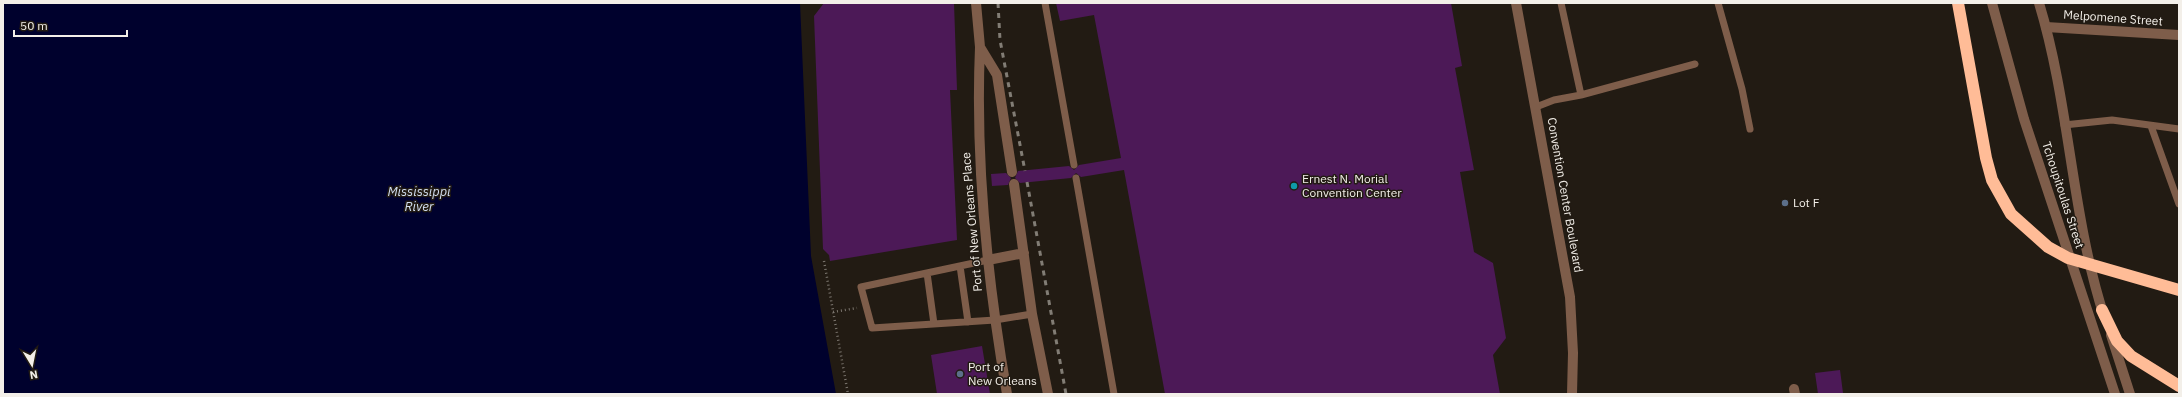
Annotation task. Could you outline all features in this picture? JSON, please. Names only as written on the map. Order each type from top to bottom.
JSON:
[{"type":"highway","points":[[1958,3],[1986,158],[1992,180],[2011,214],[2048,247],[2068,258],[2179,290]]},
{"type":"highway","points":[[2102,310],[2117,341],[2131,356],[2179,386]]},
{"type":"street","name":"Port of New Orleans Place","points":[[976,3],[980,47],[978,106],[979,160],[995,320],[1007,394]]},
{"type":"street","name":"Convention Center Boulevard","points":[[1516,3],[1570,297],[1573,354],[1572,394]]},
{"type":"street","name":"Tchoupitoulas Street","points":[[1992,3],[2024,119],[2116,394]]},
{"type":"street","name":"Tchoupitoulas Street","points":[[2039,3],[2046,27],[2079,215],[2102,310],[2130,394]]},
{"type":"street","name":"Melpomene Street","points":[[2046,27],[2179,35]]},
{"type":"street","name":"Port of New Orleans Place","points":[[980,47],[997,75],[1012,172]]},
{"type":"street","points":[[1014,184],[1032,314],[1048,394]]},
{"type":"street","points":[[988,260],[1024,253]]},
{"type":"lane","points":[[1045,3],[1074,165]]},
{"type":"lane","points":[[1561,3],[1581,95]]},
{"type":"lane","points":[[1718,3],[1742,89],[1750,129]]},
{"type":"lane","points":[[1536,107],[1554,100],[1581,95],[1695,64]]},
{"type":"lane","points":[[2064,125],[2112,120],[2179,129]]},
{"type":"lane","points":[[2151,126],[2179,204]]},
{"type":"lane","points":[[1076,178],[1114,394]]},
{"type":"lane","points":[[988,260],[861,287],[872,328],[995,320],[1032,314]]},
{"type":"lane","points":[[960,266],[968,322]]},
{"type":"lane","points":[[927,273],[934,324]]},
{"type":"path","points":[[824,261],[848,394]]},
{"type":"path","points":[[833,312],[866,306]]},
{"type":"water","name":"Mississippi River","points":[[3,3],[800,3],[811,256],[836,394],[3,394]]},
{"type":"building","points":[[824,3],[954,3],[957,90],[950,90],[957,240],[830,261],[829,255],[823,249],[814,16]]},
{"type":"building","name":"Ernest N. Morial Convention Center","points":[[1056,3],[1451,3],[1462,66],[1455,68],[1474,170],[1460,172],[1474,252],[1493,263],[1506,338],[1493,355],[1500,394],[1165,394],[1124,170],[1081,177],[1076,173],[1071,178],[1020,183],[1015,178],[1018,171],[1069,166],[1074,170],[1079,165],[1121,158],[1094,15],[1060,21]]},
{"type":"building","points":[[1006,173],[1011,178],[1008,185],[992,186],[991,174]]},
{"type":"building","name":"Port of New Orleans","points":[[982,346],[990,394],[937,394],[931,355]]},
{"type":"building","points":[[1840,370],[1843,393],[1818,394],[1815,373]]},
{"type":"railway","points":[[998,3],[1000,40],[1025,171]]},
{"type":"railway","points":[[1027,182],[1066,394]]},
{"type":"place","name":"Ernest N. Morial Convention Center","points":[[1294,186]]},
{"type":"place","name":"Lot F","points":[[1785,203]]},
{"type":"place","name":"Port of New Orleans","points":[[960,374]]}]
